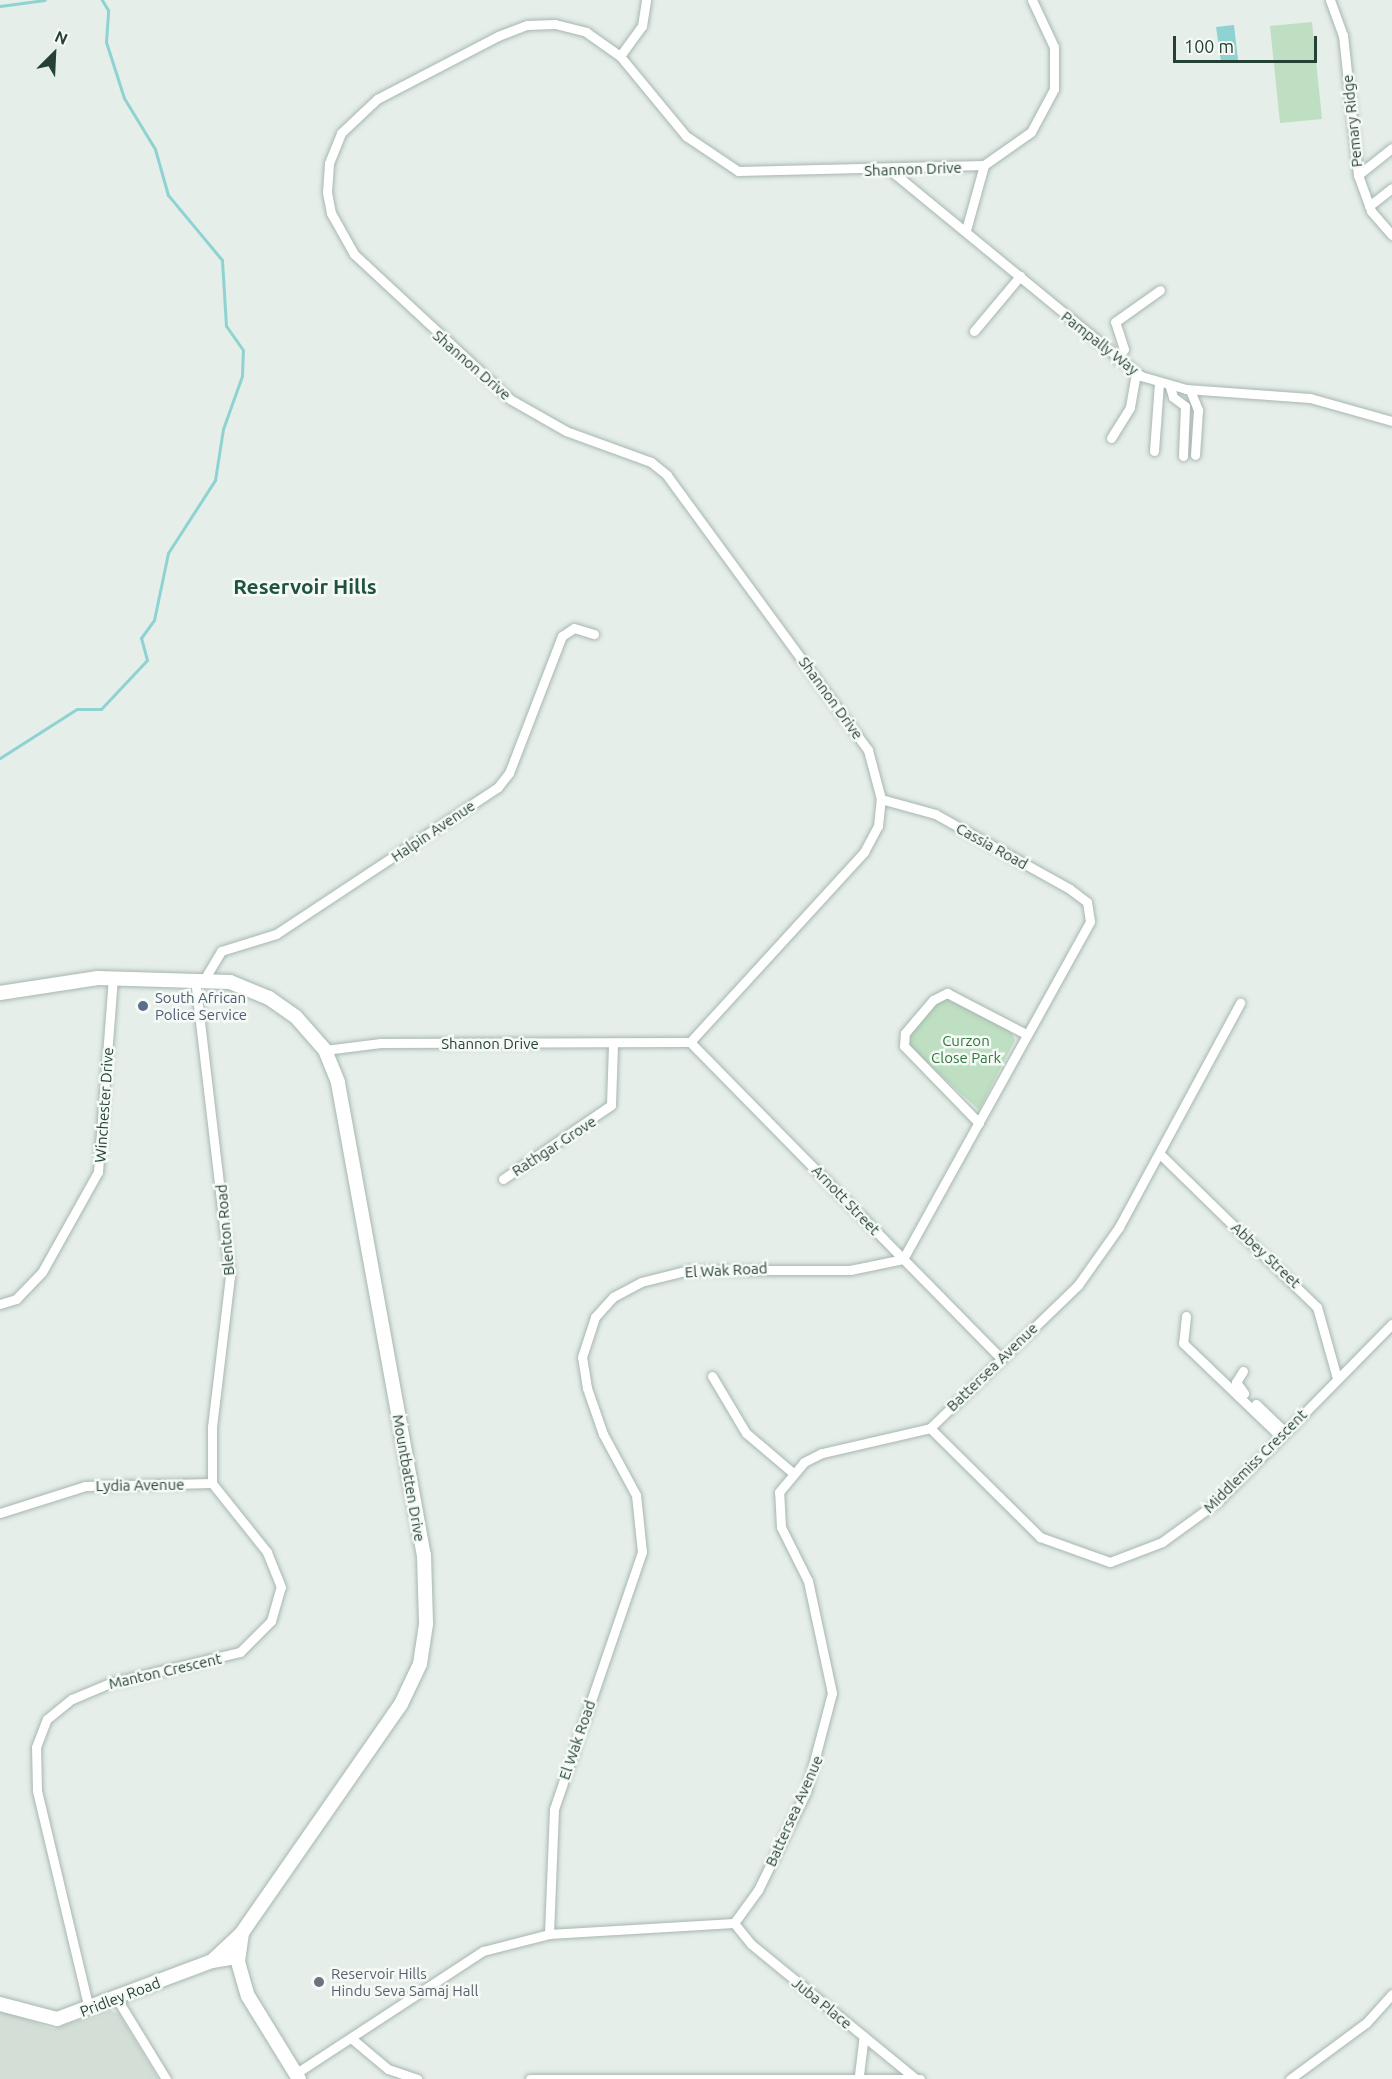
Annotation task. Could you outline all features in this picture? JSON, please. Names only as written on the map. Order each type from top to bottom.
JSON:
[{"type":"main road","name":"Mountbatten Drive","points":[[0,993],[112,978],[200,978],[269,998],[296,1017],[325,1050],[339,1092],[424,1555],[426,1624],[420,1664],[401,1704],[242,1933],[238,1957],[261,2024],[297,2077]]},
{"type":"main road","points":[[212,1961],[242,1933]]},
{"type":"main road","name":"Pridley Road","points":[[0,2004],[48,2019],[89,2009],[212,1961],[238,1957]]},
{"type":"street","points":[[620,56],[642,26],[646,0]]},
{"type":"street","name":"Pemary Ridge","points":[[1330,0],[1343,35],[1358,175],[1369,206],[1392,235]]},
{"type":"street","name":"Shannon Drive","points":[[325,1050],[381,1043],[690,1042],[864,852],[878,826],[881,799],[868,750],[667,475],[645,459],[554,425],[500,391],[360,260],[331,213],[327,183],[334,147],[351,119],[377,99],[527,25],[575,28],[620,56],[694,144],[738,171],[890,170],[984,165],[1022,142],[1049,103],[1056,73],[1054,47],[1038,2]]},
{"type":"street","points":[[1358,175],[1392,148]]},
{"type":"street","points":[[966,230],[984,165]]},
{"type":"street","name":"Pampally Way","points":[[890,170],[966,230],[1136,374],[1170,387],[1190,390],[1310,398],[1392,421]]},
{"type":"street","points":[[1369,206],[1392,188]]},
{"type":"street","points":[[974,331],[1020,276]]},
{"type":"street","points":[[1117,359],[1124,349],[1115,322],[1160,290]]},
{"type":"street","points":[[1111,438],[1130,406],[1136,374]]},
{"type":"street","points":[[1154,450],[1159,383]]},
{"type":"street","points":[[1170,387],[1173,397],[1185,406],[1183,456]]},
{"type":"street","points":[[1190,390],[1198,411],[1195,454]]},
{"type":"street","name":"Halpin Avenue","points":[[200,978],[221,951],[284,930],[498,787],[509,773],[562,636],[574,628],[594,634]]},
{"type":"street","name":"Cassia Road","points":[[881,799],[935,814],[1070,889],[1091,912],[1087,930],[1026,1034]]},
{"type":"street","name":"Winchester Drive","points":[[0,1304],[16,1299],[42,1272],[98,1172],[112,978]]},
{"type":"street","name":"Blenton Road","points":[[200,978],[230,1277],[212,1426],[212,1483]]},
{"type":"street","points":[[903,1259],[979,1123],[1026,1034],[947,993],[933,1000],[905,1032],[904,1046],[979,1123]]},
{"type":"street","name":"Battersea Avenue","points":[[930,1428],[1084,1277],[1160,1154],[1240,1003]]},
{"type":"street","name":"Arnott Street","points":[[690,1042],[1000,1358]]},
{"type":"street","name":"Rathgar Grove","points":[[503,1179],[611,1105],[613,1044]]},
{"type":"street","name":"Abbey Street","points":[[1160,1154],[1317,1307],[1337,1378]]},
{"type":"street","name":"El Wak Road","points":[[549,1934],[554,1809],[642,1552],[636,1495],[603,1434],[587,1388],[582,1357],[595,1317],[612,1297],[642,1282],[689,1270],[850,1270],[903,1259]]},
{"type":"street","points":[[1186,1317],[1183,1343],[1282,1434]]},
{"type":"street","name":"Middlemiss Crescent","points":[[930,1428],[1040,1537],[1110,1562],[1188,1525],[1392,1324]]},
{"type":"street","points":[[1243,1371],[1237,1386],[1282,1434]]},
{"type":"street","points":[[712,1376],[746,1432],[792,1472],[843,1446],[930,1428]]},
{"type":"street","name":"Battersea Avenue","points":[[734,1923],[758,1890],[806,1792],[820,1757],[832,1693],[808,1581],[777,1507],[778,1492],[792,1472]]},
{"type":"street","name":"Lydia Avenue","points":[[0,1513],[86,1486],[212,1483]]},
{"type":"street","name":"Manton Crescent","points":[[89,2009],[37,1790],[36,1747],[47,1719],[72,1698],[110,1683],[240,1652],[271,1621],[281,1587],[277,1569],[212,1483]]},
{"type":"street","points":[[297,2077],[351,2038],[483,1951],[549,1934],[734,1923]]},
{"type":"street","name":"Juba Place","points":[[734,1923],[751,1944],[917,2078]]},
{"type":"street","points":[[1290,2079],[1366,2023],[1392,1994]]},
{"type":"street","points":[[117,1999],[166,2079]]},
{"type":"street","points":[[860,2075],[864,2036]]},
{"type":"street","points":[[351,2038],[388,2069],[417,2079]]},
{"type":"street","points":[[530,2079],[860,2075],[917,2078]]},
{"type":"shaded area","points":[[0,2010],[53,2029],[110,2010],[119,2014],[158,2079],[0,2079]]},
{"type":"green space","points":[[1312,22],[1322,119],[1280,123],[1270,26]]},
{"type":"green space","name":"Curzon Close Park","points":[[950,996],[1010,1030],[1015,1040],[979,1110],[908,1045],[908,1037],[939,998]]},
{"type":"water","points":[[1234,25],[1238,60],[1221,62],[1216,27]]},
{"type":"waterway","points":[[0,6],[45,0]]},
{"type":"waterway","points":[[0,758],[77,709],[101,709],[147,660],[141,638],[154,620],[168,553],[215,480],[223,429],[242,376],[243,350],[226,326],[222,260],[168,195],[155,149],[124,98],[106,42],[108,10],[102,0]]},
{"type":"place","name":"South African Police Service","points":[[143,1006]]},
{"type":"place","name":"Reservoir Hills Hindu Seva Samaj Hall","points":[[319,1982]]},
{"type":"district","name":"Reservoir Hills","points":[[305,586]]}]
